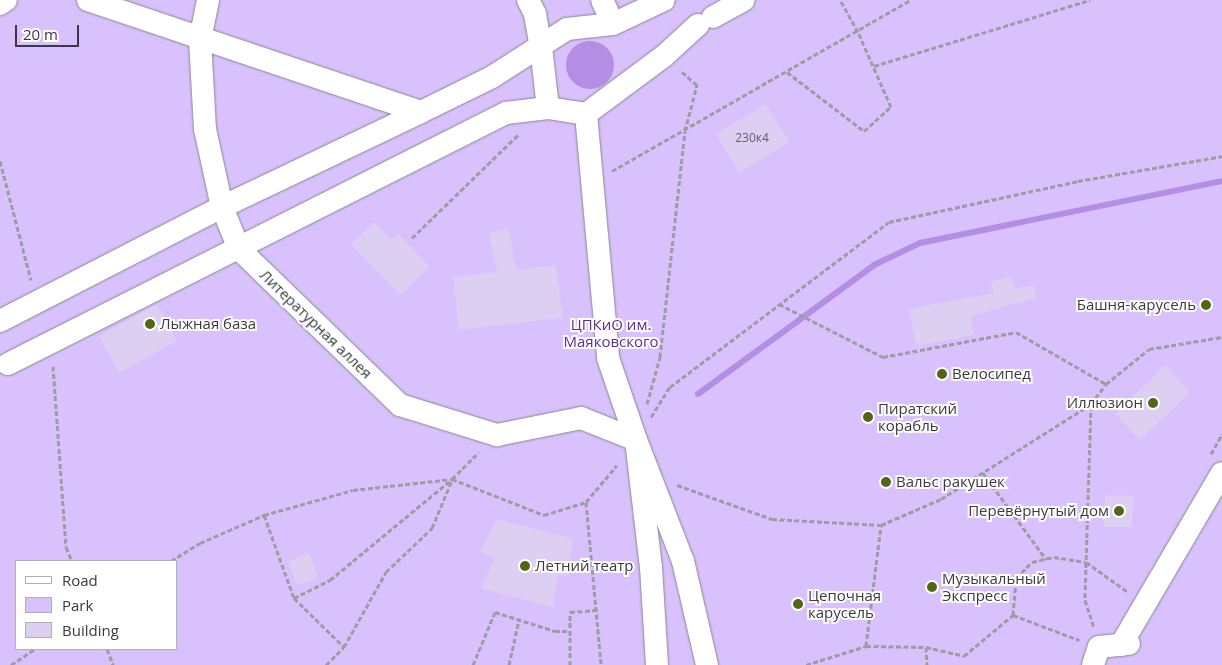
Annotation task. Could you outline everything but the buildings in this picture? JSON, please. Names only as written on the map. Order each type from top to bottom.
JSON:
[{"type":"street","points":[[0,4],[6,0]]},
{"type":"street","points":[[88,0],[200,40],[421,112]]},
{"type":"street","name":"Литературная аллея","points":[[208,0],[200,40],[205,129],[222,207],[239,249],[400,405],[497,435],[581,418],[636,440]]},
{"type":"street","points":[[528,0],[535,14],[548,108]]},
{"type":"street","points":[[602,0],[613,24]]},
{"type":"street","points":[[0,321],[37,300],[222,207],[492,77],[567,29],[613,24],[664,0]]},
{"type":"street","points":[[3,364],[51,345],[506,113],[548,108],[586,114],[664,56],[706,21],[744,0]]},
{"type":"street","points":[[586,114],[608,358],[636,440],[683,561],[707,665]]},
{"type":"street","points":[[636,440],[651,567],[657,665]]},
{"type":"street","points":[[1110,650],[1222,473]]},
{"type":"path","points":[[787,72],[864,131],[891,107],[858,32],[840,0]]},
{"type":"path","points":[[592,182],[858,32],[910,0]]},
{"type":"path","points":[[874,66],[1090,0]]},
{"type":"path","points":[[412,238],[548,108]]},
{"type":"path","points":[[636,440],[660,357],[685,131]]},
{"type":"path","points":[[173,560],[200,543],[264,515],[352,490],[452,479],[544,516],[586,502],[636,440],[670,387],[889,222],[1078,181],[1222,156]]},
{"type":"path","points":[[0,162],[37,300]]},
{"type":"path","points":[[779,304],[883,357],[1016,332],[1106,384]]},
{"type":"path","points":[[677,485],[772,519],[881,525],[940,499],[1091,404],[1106,384],[1149,349],[1222,337]]},
{"type":"path","points":[[51,345],[66,547],[72,560]]},
{"type":"path","points":[[1091,404],[1085,600],[1110,650]]},
{"type":"path","points":[[294,598],[330,580],[452,479],[497,435]]},
{"type":"path","points":[[983,472],[1046,559]]},
{"type":"path","points":[[326,665],[344,647],[386,572],[432,528],[452,479]]},
{"type":"path","points":[[586,502],[598,610],[601,665]]},
{"type":"path","points":[[264,515],[294,598],[344,647]]},
{"type":"path","points":[[866,646],[881,525]]},
{"type":"path","points":[[806,665],[866,646],[926,647],[964,656],[1013,616],[1016,578],[1032,562],[1046,559],[1086,562],[1130,593]]},
{"type":"path","points":[[570,665],[570,612],[598,610]]},
{"type":"path","points":[[473,665],[495,612],[556,632],[570,631]]},
{"type":"path","points":[[1013,616],[1110,650]]},
{"type":"path","points":[[509,665],[519,620]]},
{"type":"path","points":[[926,647],[927,665]]},
{"type":"path","points":[[11,665],[34,650]]},
{"type":"path","points":[[107,650],[113,665]]},
{"type":"green space","name":"ЦПКиО им. Маяковского","points":[[0,0],[1222,0],[1222,665],[0,665]]},
{"type":"shaded area","points":[[590,41],[599,43],[607,48],[612,56],[614,65],[612,74],[607,82],[599,87],[590,89],[581,87],[573,82],[568,74],[566,65],[568,56],[573,48],[581,43]]},
{"type":"waterway","points":[[698,394],[874,265],[920,243],[1222,181]]},
{"type":"place","name":"Башня-карусель","points":[[1206,305]]},
{"type":"place","name":"Лыжная база","points":[[150,324]]},
{"type":"place","name":"Велосипед","points":[[942,374]]},
{"type":"place","name":"Иллюзион","points":[[1153,403]]},
{"type":"place","name":"Пиратский корабль","points":[[868,417]]},
{"type":"place","name":"Вальс ракушек","points":[[886,482]]},
{"type":"place","name":"Перевёрнутый дом","points":[[1119,511]]},
{"type":"place","name":"Летний театр","points":[[525,566]]},
{"type":"place","name":"Музыкальный Экспресс","points":[[932,587]]},
{"type":"place","name":"Цепочная карусель","points":[[798,604]]}]
